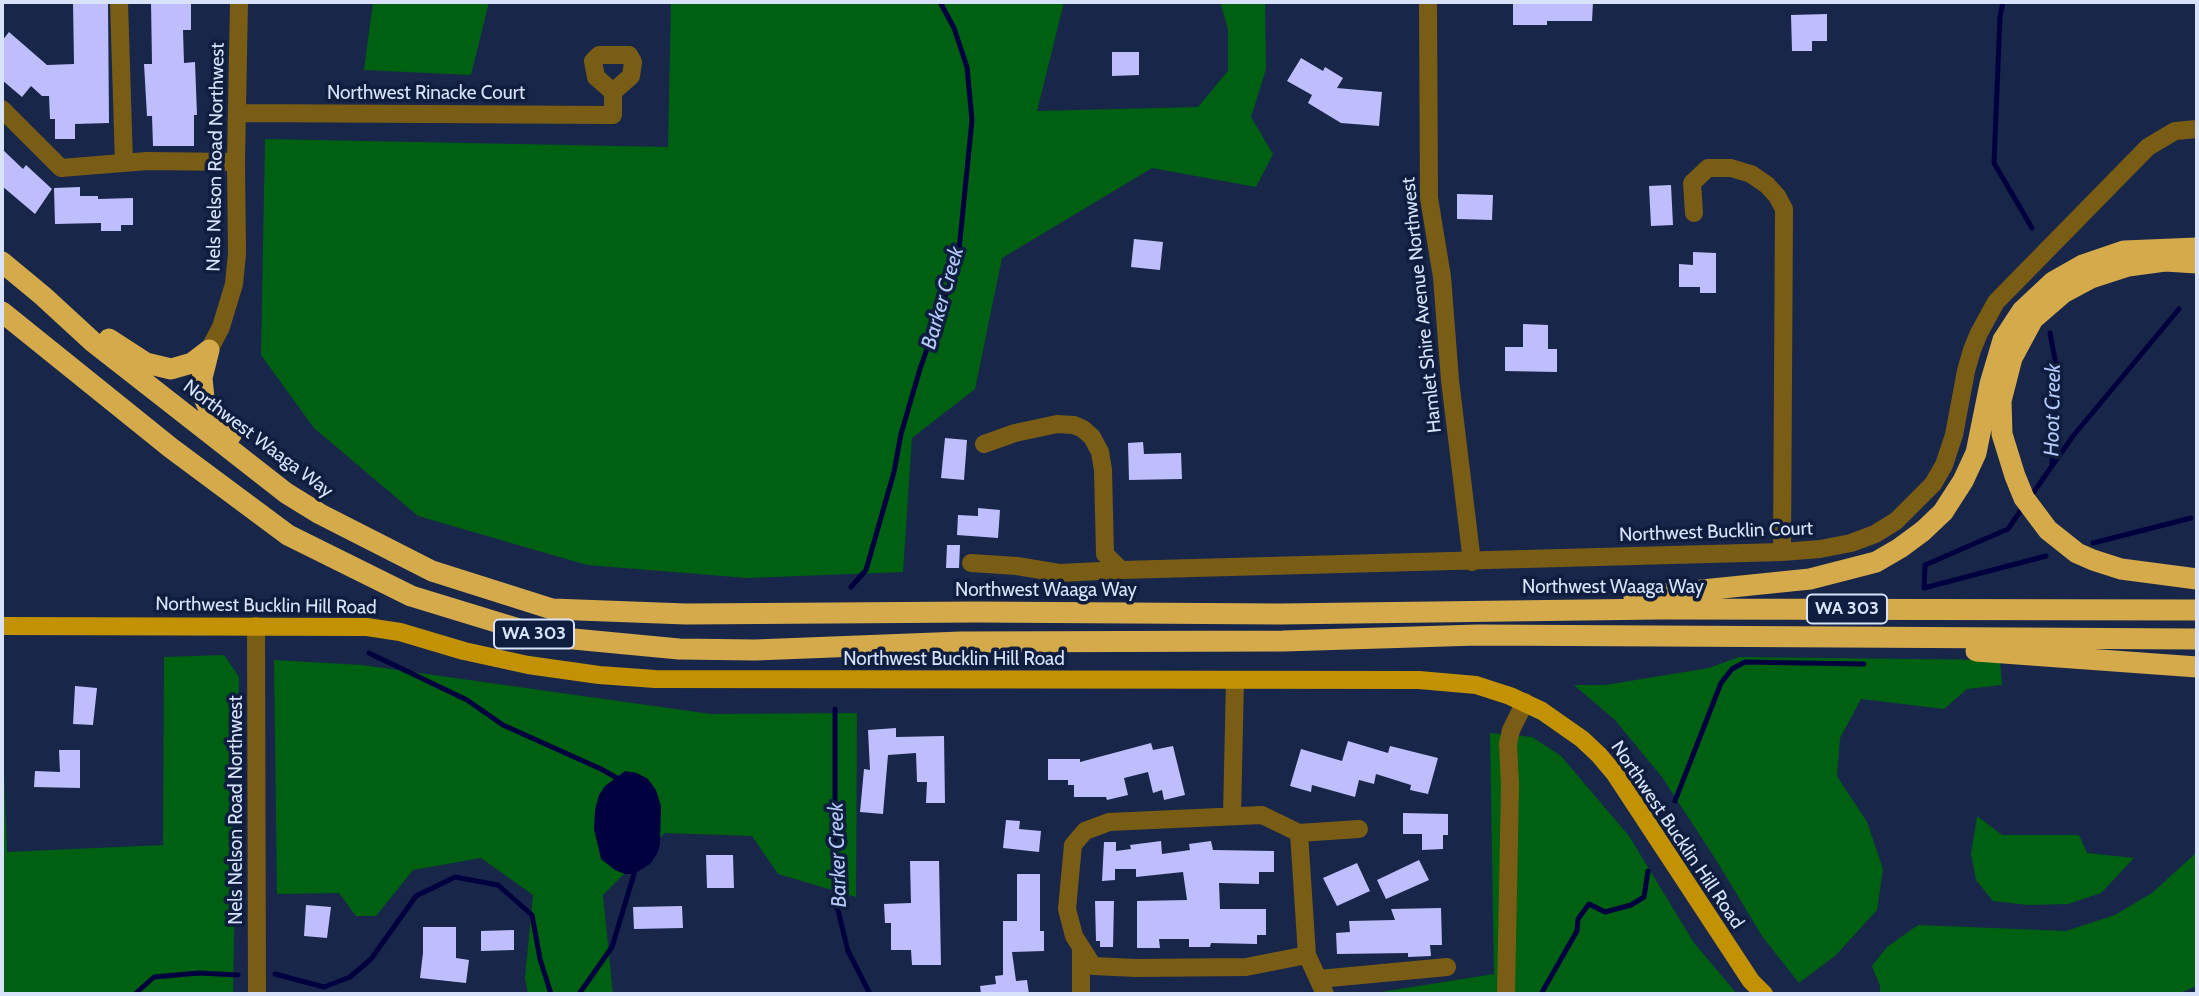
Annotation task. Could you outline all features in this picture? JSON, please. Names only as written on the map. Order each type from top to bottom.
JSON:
[{"type":"highway","points":[[1496,610],[1810,579],[1877,562],[1923,531],[1943,512],[1963,481],[1976,453],[1990,384],[2003,340],[2022,311],[2053,282],[2083,265],[2124,251],[2197,248]]},
{"type":"highway","points":[[2197,263],[2165,261],[2128,266],[2091,278],[2063,293],[2033,319],[2012,358],[2001,401],[2002,434],[2015,476],[2024,498],[2048,530],[2077,553],[2093,561],[2121,569],[2197,579]]},
{"type":"highway","name":"Northwest Waaga Way","points":[[2,262],[93,342],[286,493],[320,514],[432,571],[552,609],[686,614],[2197,610]]},
{"type":"highway","points":[[43,296],[146,363],[171,369],[191,363],[209,350]]},
{"type":"highway","name":"WA 303","points":[[2,312],[171,448],[288,535],[411,596],[542,636],[679,649],[755,650],[961,642],[1283,641],[1478,635],[2197,639]]},
{"type":"highway","points":[[209,350],[202,379],[204,398],[213,418],[256,456],[286,493]]},
{"type":"highway","points":[[1838,638],[2197,667]]},
{"type":"main road","name":"Northwest Bucklin Hill Road","points":[[2,626],[346,625],[378,628],[528,665],[599,675],[655,679],[1448,681],[1493,690],[1525,702],[1563,723],[1599,755],[1615,774],[1751,982],[1764,994]]},
{"type":"street","points":[[119,2],[124,163]]},
{"type":"street","name":"Nels Nelson Road Northwest","points":[[209,350],[221,327],[234,284],[237,254],[239,2]]},
{"type":"street","name":"Hamlet Shire Avenue Northwest","points":[[1427,2],[1429,198],[1442,277],[1450,380],[1472,562]]},
{"type":"street","name":"Northwest Rinacke Court","points":[[239,113],[612,115],[613,92]]},
{"type":"street","points":[[2,109],[61,168],[124,163],[236,162]]},
{"type":"street","name":"Northwest Bucklin Court","points":[[971,563],[1017,566],[1059,573],[1472,562],[1820,550],[1875,534],[1896,521],[1933,484],[1949,453],[1966,371],[1979,333],[1996,302],[2148,147],[2175,131],[2197,129]]},
{"type":"street","points":[[1694,213],[1692,183],[1708,167],[1731,168],[1751,174],[1767,185],[1784,209],[1782,552]]},
{"type":"street","points":[[984,444],[1015,433],[1057,424],[1074,425],[1092,437],[1100,452],[1103,470],[1105,554],[1121,570]]},
{"type":"street","name":"Nels Nelson Road Northwest","points":[[256,626],[257,994]]},
{"type":"street","points":[[1232,815],[1235,680]]},
{"type":"street","points":[[1506,994],[1510,785],[1508,744],[1511,730],[1525,702]]},
{"type":"street","points":[[1307,954],[1246,967],[1136,968],[1093,965],[1074,936],[1067,909],[1073,845],[1085,831],[1109,821],[1232,815],[1262,816],[1299,832],[1359,829]]},
{"type":"street","points":[[1299,832],[1307,954],[1322,987],[1447,967]]},
{"type":"street","points":[[1081,950],[1081,994]]},
{"type":"green space","points":[[373,2],[489,2],[471,75],[364,70]]},
{"type":"green space","points":[[671,2],[1064,2],[1037,111],[1198,107],[1228,71],[1228,29],[1220,2],[1265,2],[1266,69],[1251,117],[1273,154],[1256,187],[1152,168],[1002,258],[975,389],[912,438],[903,572],[747,578],[587,565],[418,516],[314,428],[261,355],[265,139],[668,147]]},
{"type":"green space","points":[[224,655],[239,677],[233,994],[2,994],[2,723],[7,852],[163,845],[164,657]]},
{"type":"green space","points":[[1739,657],[2000,660],[2002,685],[1967,689],[1944,709],[1861,699],[1840,738],[1837,776],[1867,822],[1883,869],[1877,910],[1836,955],[1799,983],[1762,936],[1662,777],[1615,720],[1574,685],[1605,685],[1709,668]]},
{"type":"green space","points":[[274,660],[362,665],[711,714],[857,713],[856,897],[778,874],[752,836],[665,833],[603,895],[613,994],[528,994],[525,978],[533,895],[481,858],[413,870],[376,916],[356,916],[339,893],[277,894]]},
{"type":"green space","points":[[1490,733],[1532,737],[1561,756],[1629,836],[1694,943],[1737,994],[1368,994],[1494,974]]},
{"type":"green space","points":[[1977,816],[2002,835],[2079,835],[2087,853],[2134,858],[2101,893],[2068,904],[2028,905],[1993,901],[1976,880],[1971,854]]},
{"type":"green space","points":[[2196,853],[2197,986],[2177,994],[1880,994],[1880,986],[1872,966],[1887,947],[1918,925],[2066,931],[2115,915],[2152,893]]},
{"type":"shaded area","points":[[625,771],[648,779],[656,790],[661,806],[660,844],[657,854],[650,864],[634,874],[615,870],[601,859],[594,829],[599,795],[605,786]]},
{"type":"building","points":[[108,2],[109,123],[75,124],[75,139],[55,139],[55,119],[50,119],[49,96],[42,96],[31,86],[22,97],[2,80],[2,41],[9,32],[47,65],[74,64],[73,3]]},
{"type":"building","points":[[151,2],[191,2],[191,30],[183,30],[184,63],[195,62],[197,115],[194,115],[194,146],[153,146],[152,116],[147,116],[144,64],[152,64]]},
{"type":"building","points":[[1513,2],[1593,2],[1592,21],[1547,21],[1547,25],[1513,25]]},
{"type":"building","points":[[1827,14],[1827,41],[1812,41],[1812,51],[1792,51],[1791,15]]},
{"type":"building","points":[[1112,52],[1139,52],[1139,75],[1112,76]]},
{"type":"building","points":[[1301,58],[1323,71],[1325,67],[1343,78],[1337,88],[1382,92],[1379,126],[1341,123],[1308,103],[1312,95],[1287,81]]},
{"type":"building","points":[[2,149],[23,169],[26,165],[52,189],[35,214],[2,186]]},
{"type":"building","points":[[1671,185],[1673,225],[1651,226],[1649,186]]},
{"type":"building","points":[[80,187],[80,196],[98,196],[98,199],[133,198],[133,225],[121,225],[121,231],[101,231],[101,223],[55,224],[54,188]]},
{"type":"building","points":[[1457,194],[1493,195],[1492,220],[1457,219]]},
{"type":"building","points":[[1134,239],[1163,242],[1160,270],[1131,267]]},
{"type":"building","points":[[1693,252],[1716,253],[1716,293],[1700,293],[1700,287],[1679,287],[1679,264],[1693,265]]},
{"type":"building","points":[[1523,324],[1548,325],[1548,349],[1557,349],[1557,372],[1505,371],[1505,347],[1523,347]]},
{"type":"building","points":[[945,438],[967,440],[964,480],[941,478]]},
{"type":"building","points":[[1143,442],[1144,454],[1181,453],[1182,479],[1129,480],[1128,443]]},
{"type":"building","points":[[978,508],[1000,510],[998,538],[957,535],[958,515],[978,516]]},
{"type":"building","points":[[947,545],[960,545],[959,568],[946,568]]},
{"type":"building","points":[[75,686],[97,688],[93,725],[73,724]]},
{"type":"building","points":[[896,728],[896,737],[944,736],[945,803],[926,803],[927,782],[917,782],[916,753],[888,755],[883,814],[860,812],[864,769],[870,770],[868,730]]},
{"type":"building","points":[[1348,741],[1388,753],[1390,746],[1438,758],[1428,794],[1410,790],[1411,785],[1376,774],[1374,784],[1359,780],[1355,797],[1312,785],[1311,792],[1290,786],[1301,749],[1342,761]]},
{"type":"building","points":[[1151,743],[1153,750],[1173,746],[1185,795],[1164,800],[1162,790],[1153,793],[1148,772],[1124,778],[1128,795],[1107,800],[1106,797],[1074,797],[1074,785],[1068,785],[1068,780],[1048,780],[1048,759],[1080,759],[1080,762]]},
{"type":"building","points":[[59,750],[80,750],[80,788],[34,787],[35,771],[60,772]]},
{"type":"building","points":[[1403,813],[1448,814],[1448,835],[1443,835],[1443,849],[1422,850],[1422,834],[1403,834]]},
{"type":"building","points":[[1006,820],[1020,821],[1019,829],[1041,831],[1039,852],[1003,848]]},
{"type":"building","points":[[1161,841],[1162,854],[1190,850],[1189,844],[1211,841],[1213,850],[1274,851],[1274,872],[1259,872],[1259,884],[1219,883],[1220,909],[1266,909],[1266,935],[1257,935],[1257,944],[1211,943],[1210,947],[1189,947],[1189,939],[1159,939],[1160,948],[1137,948],[1137,901],[1187,900],[1183,872],[1136,877],[1136,869],[1115,869],[1115,880],[1102,881],[1104,842],[1116,842],[1116,851],[1131,849],[1130,845]]},
{"type":"building","points":[[706,855],[733,855],[734,888],[707,888]]},
{"type":"building","points":[[1419,860],[1429,880],[1386,899],[1377,880]]},
{"type":"building","points":[[910,861],[939,861],[941,965],[912,965],[911,950],[891,950],[891,923],[885,923],[884,904],[911,903]]},
{"type":"building","points":[[1357,863],[1370,891],[1337,906],[1323,878]]},
{"type":"building","points":[[1017,874],[1040,874],[1040,931],[1044,931],[1044,951],[1012,952],[1016,981],[1027,980],[1029,994],[981,994],[980,986],[996,984],[995,976],[1003,975],[1003,921],[1017,921]]},
{"type":"building","points":[[1095,901],[1114,901],[1113,947],[1100,947],[1100,941],[1096,941]]},
{"type":"building","points":[[306,905],[331,907],[327,938],[304,936]]},
{"type":"building","points":[[682,906],[683,928],[634,929],[633,907]]},
{"type":"building","points":[[1441,908],[1442,945],[1430,945],[1431,956],[1408,957],[1408,953],[1337,954],[1336,933],[1350,932],[1349,921],[1395,920],[1391,909]]},
{"type":"building","points":[[423,927],[456,927],[456,958],[469,960],[466,983],[420,978]]},
{"type":"building","points":[[514,930],[514,950],[481,951],[481,931]]},
{"type":"waterway","name":"Barker Creek","points":[[851,587],[866,570],[920,369],[958,260],[972,120],[967,67],[954,28],[940,2]]},
{"type":"waterway","name":"Hoot Creek","points":[[2003,2],[2000,17],[1994,163],[2032,228]]},
{"type":"waterway","points":[[2031,496],[2073,436],[2179,309]]},
{"type":"waterway","name":"Hoot Creek","points":[[2050,333],[2056,365],[2052,464]]},
{"type":"waterway","name":"Hoot Creek","points":[[2023,507],[2008,529],[1925,565],[1924,588],[2046,556]]},
{"type":"waterway","points":[[2093,543],[2191,518]]},
{"type":"waterway","points":[[369,653],[467,700],[503,725],[601,769],[617,778],[619,783]]},
{"type":"waterway","name":"Hoot Creek","points":[[1675,801],[1721,683],[1732,669],[1745,662],[1864,664]]},
{"type":"waterway","name":"Barker Creek","points":[[835,709],[835,898],[848,951],[870,994]]},
{"type":"waterway","points":[[579,994],[612,947],[634,874],[633,868]]},
{"type":"waterway","name":"Hoot Creek","points":[[1541,994],[1577,931],[1578,919],[1589,904],[1605,912],[1631,905],[1644,897],[1648,871]]},
{"type":"waterway","points":[[275,974],[324,987],[350,977],[371,959],[416,896],[455,877],[498,885],[532,915],[540,959],[551,994]]},
{"type":"waterway","points":[[135,994],[154,977],[199,973],[238,975]]}]
